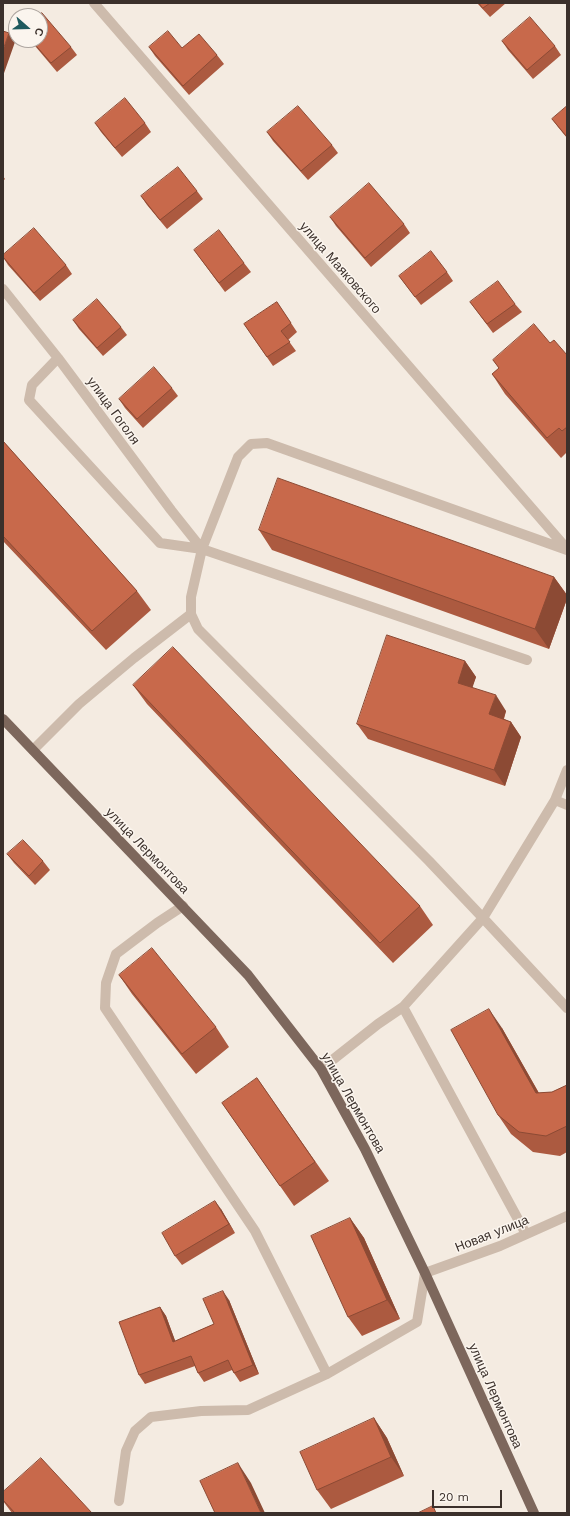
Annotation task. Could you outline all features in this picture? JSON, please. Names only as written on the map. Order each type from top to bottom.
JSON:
[{"type":"main road","name":"улица Лермонтова","points":[[3,718],[248,975],[321,1069],[365,1149],[425,1273],[534,1513]]},
{"type":"street","name":"улица Маяковского","points":[[94,3],[567,549]]},
{"type":"street","name":"улица Гоголя","points":[[3,289],[58,358],[171,510],[202,549]]},
{"type":"street","points":[[58,358],[32,385],[28,400],[160,543],[202,549],[527,660]]},
{"type":"street","points":[[567,549],[267,443],[251,444],[238,457],[202,549],[191,597],[191,614],[198,628],[429,861],[567,1008]]},
{"type":"street","points":[[33,750],[79,704],[134,658],[191,614]]},
{"type":"street","points":[[321,1069],[378,1024],[403,1007],[483,918],[555,800],[567,770]]},
{"type":"street","points":[[555,800],[567,805]]},
{"type":"street","points":[[183,906],[157,923],[116,954],[106,983],[104,1008],[255,1231],[327,1374]]},
{"type":"street","points":[[403,1007],[526,1234]]},
{"type":"street","name":"Новая улица","points":[[425,1273],[500,1246],[567,1216]]},
{"type":"street","points":[[119,1501],[126,1451],[135,1431],[151,1417],[201,1411],[248,1410],[327,1374],[417,1322],[425,1273]]},
{"type":"building","points":[[479,3],[490,3],[483,8]]},
{"type":"building","points":[[530,17],[555,46],[527,70],[502,41]]},
{"type":"building","points":[[48,20],[71,47],[51,63],[38,48],[48,48]]},
{"type":"building","points":[[3,31],[8,33],[8,36],[3,50]]},
{"type":"building","points":[[168,31],[182,48],[199,34],[217,55],[183,86],[149,47]]},
{"type":"building","points":[[125,98],[145,123],[115,148],[95,123]]},
{"type":"building","points":[[298,106],[332,145],[301,171],[267,132]]},
{"type":"building","points":[[567,106],[567,137],[552,119]]},
{"type":"building","points":[[178,167],[197,191],[160,220],[141,196]]},
{"type":"building","points":[[369,183],[404,224],[365,258],[330,217]]},
{"type":"building","points":[[34,228],[66,265],[34,293],[3,257],[3,255]]},
{"type":"building","points":[[219,230],[244,263],[219,283],[194,250]]},
{"type":"building","points":[[431,251],[447,272],[415,297],[399,276]]},
{"type":"building","points":[[498,281],[515,304],[487,324],[470,302]]},
{"type":"building","points":[[97,299],[121,327],[97,348],[73,320]]},
{"type":"building","points":[[277,302],[291,323],[281,331],[290,342],[267,357],[244,324]]},
{"type":"building","points":[[534,324],[550,343],[554,340],[567,355],[567,427],[562,431],[559,428],[547,438],[492,374],[499,368],[493,360]]},
{"type":"building","points":[[154,367],[172,388],[137,419],[119,399]]},
{"type":"building","points":[[3,441],[137,591],[92,631],[3,536]]},
{"type":"building","points":[[278,478],[554,577],[535,629],[259,530]]},
{"type":"building","points":[[387,635],[465,661],[458,683],[496,695],[489,714],[511,722],[494,770],[357,724]]},
{"type":"building","points":[[173,647],[420,906],[380,943],[133,685]]},
{"type":"building","points":[[23,840],[43,861],[29,876],[7,854]]},
{"type":"building","points":[[152,948],[216,1027],[182,1054],[119,975]]},
{"type":"building","points":[[489,1009],[536,1093],[552,1092],[567,1085],[567,1126],[546,1136],[519,1132],[498,1115],[451,1030]]},
{"type":"building","points":[[257,1078],[315,1162],[280,1186],[222,1103]]},
{"type":"building","points":[[215,1201],[229,1224],[175,1256],[162,1233]]},
{"type":"building","points":[[350,1218],[387,1300],[348,1317],[311,1236]]},
{"type":"building","points":[[223,1291],[253,1365],[234,1373],[228,1360],[198,1373],[191,1356],[139,1375],[119,1322],[160,1307],[173,1342],[214,1324],[203,1299]]},
{"type":"building","points":[[374,1418],[391,1457],[317,1490],[300,1452]]},
{"type":"building","points":[[41,1458],[92,1513],[15,1513],[3,1500],[3,1492]]},
{"type":"building","points":[[238,1463],[261,1513],[215,1513],[200,1481]]},
{"type":"building","points":[[433,1506],[436,1513],[418,1513]]}]
